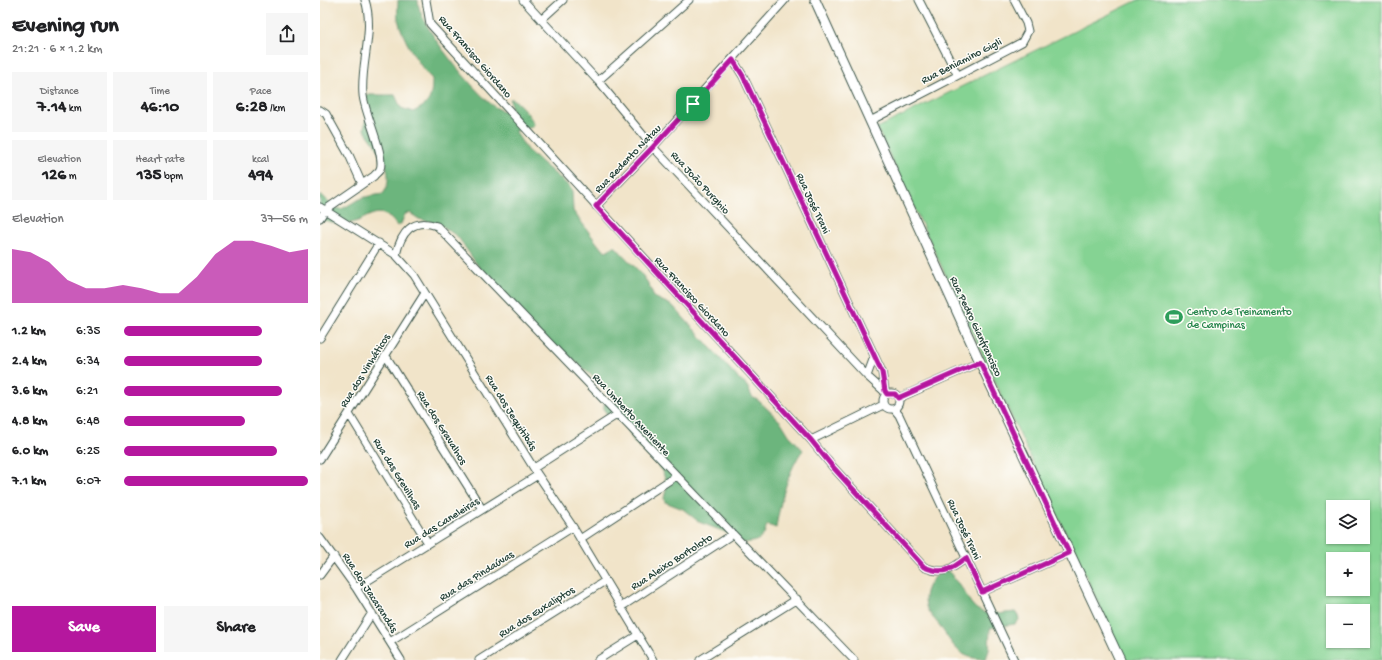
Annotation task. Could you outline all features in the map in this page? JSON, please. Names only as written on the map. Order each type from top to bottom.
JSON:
[{"type":"street","points":[[320,218],[322,208],[362,184],[380,170],[381,163],[377,141],[363,96],[368,44],[368,18],[365,0]]},
{"type":"street","name":"Rua Francisco Giordano","points":[[426,0],[430,24],[811,440],[832,466],[924,567],[935,572],[949,570],[966,558]]},
{"type":"street","name":"Rua João Purghio","points":[[523,0],[598,81],[653,147],[867,376],[884,397]]},
{"type":"street","points":[[541,20],[562,0]]},
{"type":"street","points":[[598,81],[689,0]]},
{"type":"street","name":"Rua Redento Natau","points":[[596,206],[733,60],[785,0]]},
{"type":"street","name":"Rua Pedro Gianfrancisco","points":[[815,0],[980,362],[1120,660]]},
{"type":"street","points":[[919,0],[957,74]]},
{"type":"street","name":"Rua Beniamino Gigli","points":[[870,121],[957,74],[1022,42],[1028,31],[1026,23],[1014,0]]},
{"type":"street","name":"Rua José Trani","points":[[733,60],[743,76],[883,376],[884,397]]},
{"type":"street","points":[[320,110],[326,114],[350,157],[362,184]]},
{"type":"street","name":"Rua dos Jequitibás","points":[[322,208],[396,255],[407,266],[536,472],[580,538],[653,660]]},
{"type":"street","name":"Rua Umberto Aveniente","points":[[396,255],[399,242],[408,229],[421,223],[428,222],[437,226],[854,660]]},
{"type":"street","points":[[320,338],[379,244]]},
{"type":"street","name":"Rua dos Vinháticos","points":[[320,459],[425,293]]},
{"type":"street","name":"Rua dos Gravalhos","points":[[386,356],[482,509]]},
{"type":"street","points":[[867,376],[874,357]]},
{"type":"street","points":[[898,398],[980,362]]},
{"type":"street","points":[[811,440],[884,397],[895,394],[898,398],[898,406],[894,409],[887,409],[884,397]]},
{"type":"street","name":"Rua José Trani","points":[[894,409],[899,415],[1014,660]]},
{"type":"street","name":"Rua das Grevilhas","points":[[349,414],[428,543]]},
{"type":"street","name":"Rua das Caneleiras","points":[[356,588],[482,509],[618,414]]},
{"type":"street","points":[[580,538],[676,476]]},
{"type":"street","name":"Rua das Pindaúvas","points":[[390,642],[573,527]]},
{"type":"street","name":"Rua Aleixo Bortoloto","points":[[621,607],[733,534]]},
{"type":"street","name":"Rua dos Jacarandás","points":[[320,538],[356,588],[401,660]]},
{"type":"street","points":[[982,592],[1069,553]]},
{"type":"street","points":[[320,575],[334,556]]},
{"type":"street","name":"Rua dos Euxaliptos","points":[[479,660],[605,581]]},
{"type":"street","points":[[700,660],[797,599]]},
{"type":"street","points":[[342,660],[372,613]]},
{"type":"street","points":[[598,660],[638,634]]},
{"type":"green space","points":[[398,0],[418,0],[420,11],[436,41],[486,100],[495,107],[512,115],[510,99],[513,99],[525,110],[534,124],[533,127],[515,131],[527,150],[570,187],[572,191],[573,211],[600,247],[606,251],[616,247],[643,276],[654,297],[673,306],[737,377],[747,386],[752,397],[759,401],[781,422],[789,435],[803,450],[793,466],[789,476],[782,498],[776,528],[768,525],[761,538],[742,543],[733,535],[699,522],[683,509],[665,502],[664,498],[667,485],[662,470],[634,442],[623,420],[609,416],[604,410],[604,404],[620,403],[620,400],[569,356],[541,336],[487,279],[458,237],[441,225],[419,219],[410,213],[405,214],[401,224],[397,226],[390,218],[384,214],[378,213],[372,214],[353,223],[345,224],[320,219],[320,194],[333,206],[341,209],[362,198],[383,194],[387,186],[387,169],[384,160],[375,144],[364,130],[365,122],[370,112],[366,95],[395,95],[401,108],[413,112],[429,100],[432,79],[417,59],[403,35],[398,19]]},
{"type":"green space","name":"Centro de Treinamento de Campinas","points":[[1138,0],[1382,0],[1382,660],[1125,660],[877,128]]},
{"type":"green space","points":[[944,569],[953,575],[954,579],[973,606],[978,610],[989,614],[1015,612],[1018,614],[1019,620],[1015,624],[990,628],[989,650],[986,659],[970,657],[959,651],[927,609],[925,595],[929,585],[932,580]]},
{"type":"place","name":"Centro de Treinamento de Campinas","points":[[1174,317]]},
{"type":"route","points":[[733,60],[743,76],[882,372],[885,391],[887,394],[895,394],[898,398],[980,362],[1069,553],[982,592],[966,558],[949,570],[935,572],[924,567],[832,466],[811,440],[596,206],[693,104],[733,60]]}]
